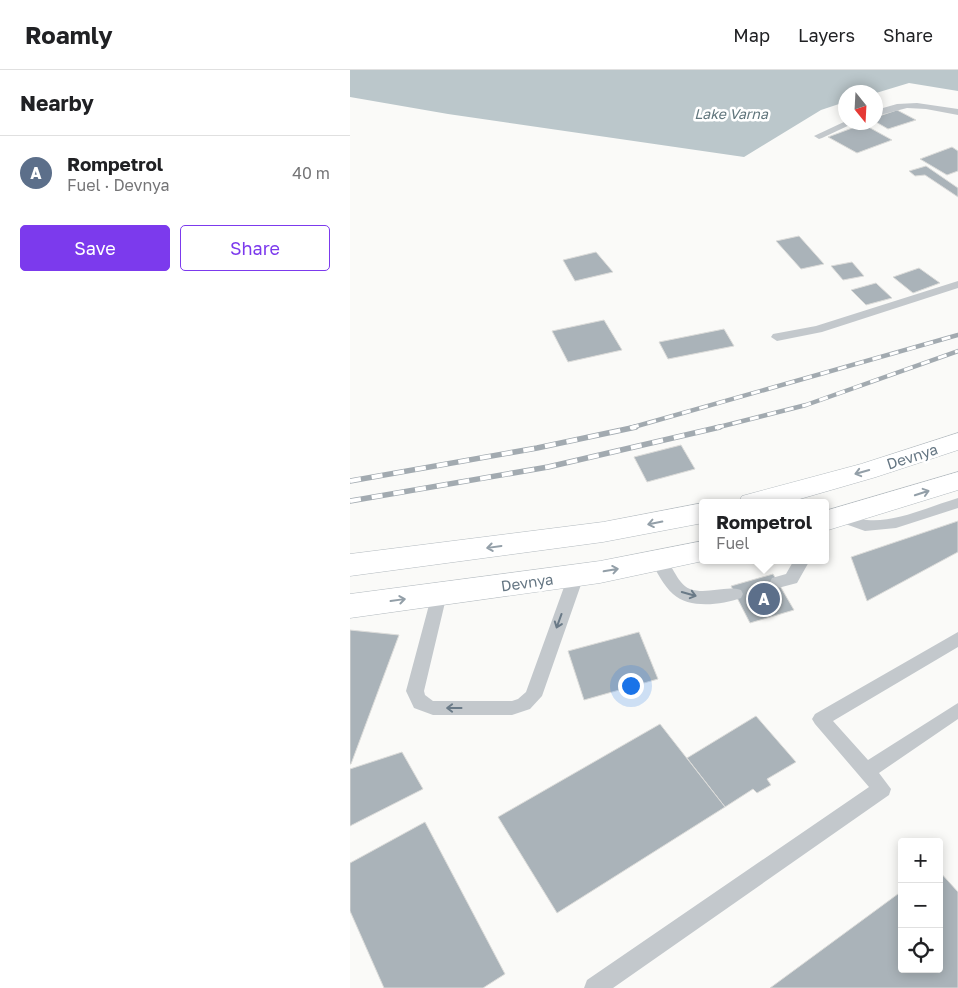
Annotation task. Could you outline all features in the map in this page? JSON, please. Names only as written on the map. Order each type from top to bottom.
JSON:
[{"type":"main road","name":"Devnya","points":[[766,499],[867,471],[958,441]]},
{"type":"main road","points":[[833,519],[958,481]]},
{"type":"main road","points":[[350,566],[603,532],[699,514]]},
{"type":"main road","name":"Devnya","points":[[350,606],[576,576],[659,562],[699,552]]},
{"type":"lane","points":[[883,110],[906,104],[958,112]]},
{"type":"lane","points":[[819,136],[838,128]]},
{"type":"lane","points":[[777,338],[818,329],[910,296],[958,284]]},
{"type":"lane","points":[[833,519],[866,526],[889,524],[958,503]]},
{"type":"lane","points":[[659,562],[681,592],[697,596],[727,596],[735,594]]},
{"type":"lane","points":[[778,582],[791,579],[800,564]]},
{"type":"lane","points":[[439,594],[415,691],[418,701],[422,705],[433,708],[512,708],[524,704],[533,696],[576,576]]},
{"type":"lane","points":[[595,988],[882,789],[821,719],[958,639]]},
{"type":"lane","points":[[867,771],[958,710]]},
{"type":"water","name":"Lake Varna","points":[[350,70],[958,70],[958,91],[909,83],[883,91],[883,85],[838,85],[838,104],[821,110],[744,157],[448,114],[350,97]]},
{"type":"building","points":[[897,110],[916,120],[888,129],[883,126],[883,115]]},
{"type":"building","points":[[847,130],[874,130],[892,140],[857,153],[828,137]]},
{"type":"building","points":[[952,147],[958,151],[958,171],[947,175],[920,159]]},
{"type":"building","points":[[926,166],[958,188],[958,197],[925,175],[915,176],[909,171]]},
{"type":"building","points":[[799,236],[824,264],[801,269],[776,241]]},
{"type":"building","points":[[596,252],[613,272],[575,281],[563,260]]},
{"type":"building","points":[[852,262],[864,276],[843,280],[831,266]]},
{"type":"building","points":[[919,268],[940,283],[913,293],[893,277]]},
{"type":"building","points":[[876,283],[892,298],[866,305],[851,290]]},
{"type":"building","points":[[604,320],[622,350],[568,362],[552,331]]},
{"type":"building","points":[[724,329],[734,346],[668,359],[659,342]]},
{"type":"building","points":[[681,445],[695,469],[647,482],[634,457]]},
{"type":"building","points":[[958,521],[958,552],[867,601],[851,557]]},
{"type":"building","points":[[773,574],[794,610],[750,623],[731,586]]},
{"type":"building","points":[[350,630],[399,635],[351,764],[350,764]]},
{"type":"building","points":[[639,632],[658,679],[584,700],[568,651]]},
{"type":"building","points":[[756,716],[796,762],[767,779],[771,785],[757,793],[753,789],[725,807],[687,758]]},
{"type":"building","points":[[660,724],[725,807],[557,913],[498,817]]},
{"type":"building","points":[[402,752],[423,789],[350,826],[350,769]]},
{"type":"building","points":[[425,822],[505,974],[483,988],[384,988],[350,911],[350,863]]},
{"type":"building","points":[[943,875],[958,892],[958,988],[770,988],[898,894],[898,973],[943,973]]},
{"type":"railway","points":[[630,428],[958,335]]},
{"type":"railway","points":[[715,428],[806,405],[958,351]]},
{"type":"railway","points":[[350,481],[537,448],[636,427]]},
{"type":"railway","points":[[350,501],[548,467],[720,427]]},
{"type":"place","name":"Rompetrol","points":[[764,599]]}]
